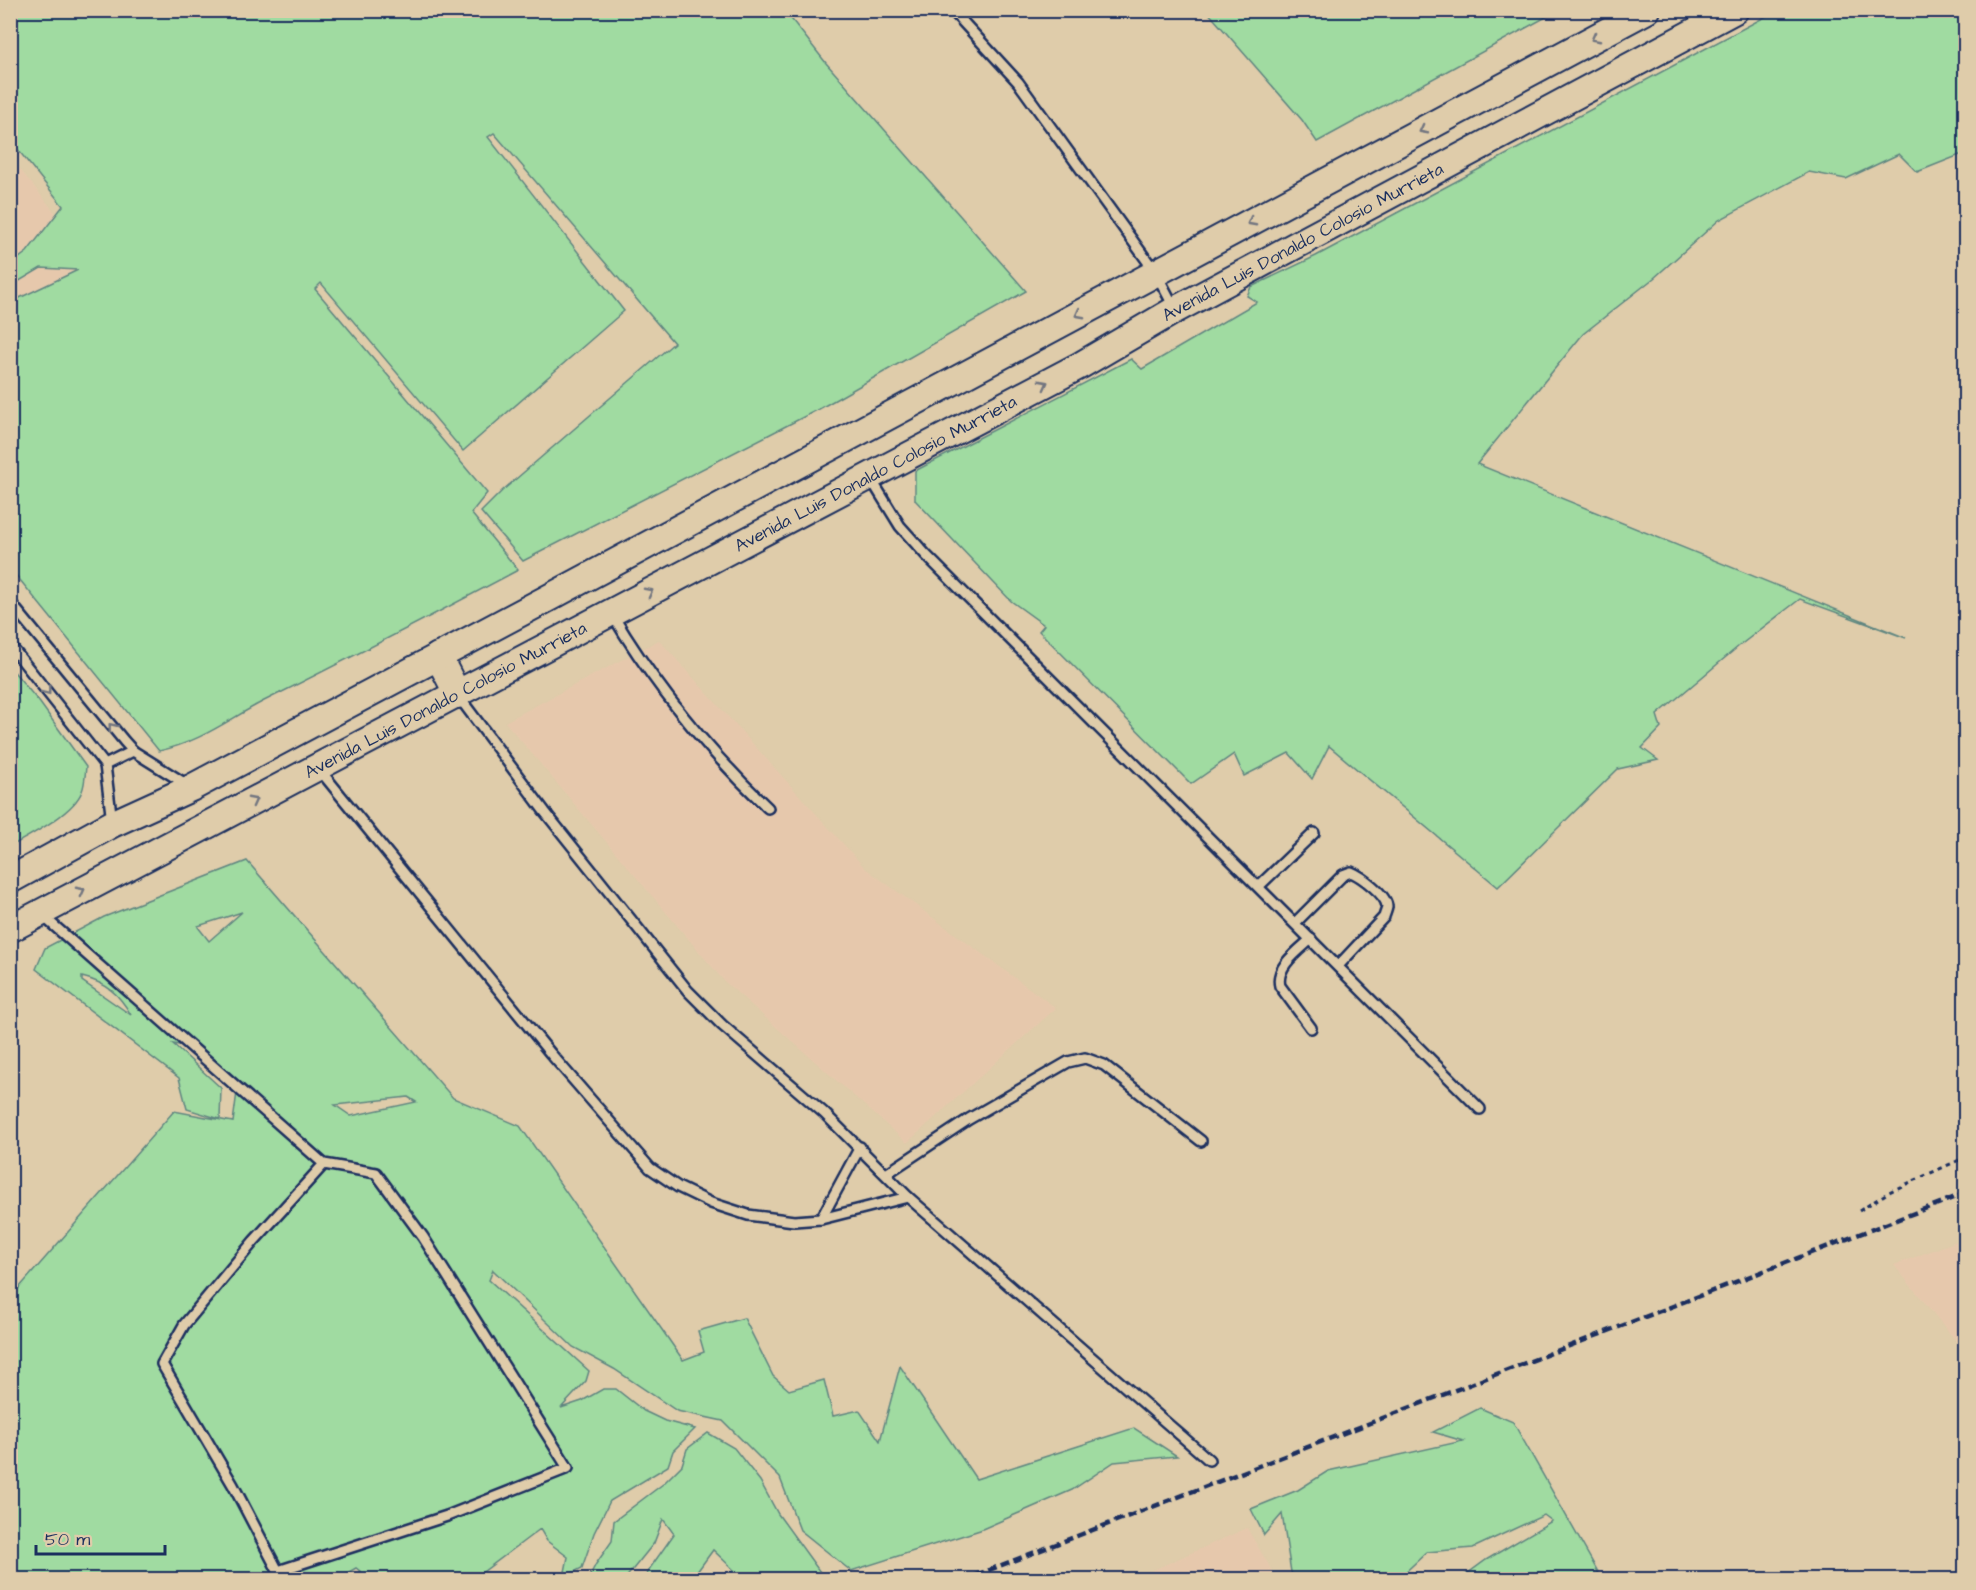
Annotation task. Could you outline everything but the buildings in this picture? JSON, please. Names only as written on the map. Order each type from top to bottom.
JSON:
[{"type":"main road","points":[[10,880],[112,824],[191,788],[1647,10]]},
{"type":"main road","name":"Avenida Luis Donaldo Colosio Murrieta","points":[[10,929],[870,477],[1080,365],[1175,310],[1735,10]]},
{"type":"main road","points":[[438,656],[458,695]]},
{"type":"lane","points":[[952,10],[1018,82],[1156,273],[1175,310]]},
{"type":"lane","points":[[870,477],[900,526],[926,555],[1480,1109]]},
{"type":"lane","points":[[10,602],[133,751],[191,788]]},
{"type":"lane","points":[[610,612],[633,650],[686,722],[732,774],[768,808]]},
{"type":"lane","points":[[10,645],[105,765],[112,824]]},
{"type":"lane","points":[[458,695],[552,821],[688,991],[722,1025],[824,1113],[908,1197],[1209,1460]]},
{"type":"lane","points":[[105,765],[133,751]]},
{"type":"lane","points":[[317,767],[551,1054],[650,1168],[678,1187],[711,1203],[748,1215],[794,1221],[821,1219],[908,1197]]},
{"type":"lane","points":[[1259,886],[1314,833]]},
{"type":"lane","points":[[1296,923],[1343,875],[1351,872],[1360,876],[1384,899],[1387,908],[1384,917],[1338,966]]},
{"type":"lane","points":[[40,913],[324,1164],[376,1173],[423,1237],[568,1468],[447,1516],[278,1571],[233,1485],[162,1364],[184,1325],[254,1240],[324,1164]]},
{"type":"lane","points":[[1311,939],[1280,970],[1278,979],[1280,986],[1311,1028]]},
{"type":"lane","points":[[886,1174],[969,1119],[1068,1062],[1085,1058],[1104,1065],[1201,1142]]},
{"type":"lane","points":[[821,1219],[860,1147]]},
{"type":"path","points":[[1859,1211],[1889,1192],[1965,1157]]},
{"type":"shaded area","points":[[10,157],[110,280],[10,519]]},
{"type":"shaded area","points":[[659,640],[865,868],[1056,1008],[907,1143],[724,981],[505,722]]},
{"type":"shaded area","points":[[1965,1238],[1965,1352],[1894,1265]]},
{"type":"shaded area","points":[[1247,1528],[1277,1579],[1133,1579]]},
{"type":"green space","points":[[10,11],[785,11],[826,63],[1026,291],[819,409],[523,561],[481,512],[502,491],[674,343],[494,133],[488,137],[624,311],[463,451],[321,283],[315,289],[487,493],[471,513],[518,570],[262,702],[200,737],[159,751],[11,569],[11,302],[78,270],[41,268],[11,286],[11,264],[27,252],[63,206],[11,141]]},
{"type":"green space","points":[[1207,11],[1557,11],[1317,142],[1302,120]]},
{"type":"green space","points":[[1776,11],[1954,11],[1960,13],[1965,11],[1965,153],[1917,172],[1899,154],[1846,179],[1809,172],[1719,220],[1654,278],[1583,334],[1477,464],[1906,638],[1800,599],[1739,646],[1657,715],[1661,728],[1642,748],[1658,760],[1618,769],[1498,887],[1329,746],[1312,779],[1289,753],[1244,776],[1234,754],[1191,784],[1039,631],[1044,625],[1011,601],[915,500],[915,471],[1131,359],[1142,369],[1257,302],[1247,296],[1251,287],[1316,256]]},
{"type":"green space","points":[[10,667],[40,703],[86,767],[82,791],[70,807],[51,823],[11,846]]},
{"type":"green space","points":[[247,861],[453,1098],[520,1126],[683,1360],[704,1352],[698,1331],[744,1318],[773,1376],[789,1390],[824,1380],[833,1416],[859,1410],[880,1441],[900,1366],[976,1479],[1134,1428],[1177,1456],[1114,1462],[1072,1490],[980,1530],[851,1571],[800,1530],[780,1478],[723,1421],[677,1411],[614,1369],[573,1347],[493,1270],[489,1280],[589,1371],[586,1381],[561,1408],[582,1401],[603,1389],[616,1389],[644,1411],[665,1421],[695,1429],[673,1451],[668,1466],[610,1501],[594,1533],[582,1568],[564,1577],[568,1557],[547,1541],[540,1529],[479,1575],[482,1579],[370,1579],[356,1568],[335,1580],[11,1580],[11,1297],[174,1111],[233,1122],[237,1092],[191,1047],[173,1044],[221,1088],[220,1119],[187,1109],[179,1078],[36,969],[45,948],[104,917]],"holes":[[[242,912],[209,941],[198,927],[198,926]],[[82,977],[91,979],[111,990],[131,1015],[82,981]],[[408,1097],[416,1102],[351,1116],[335,1105]]]},
{"type":"green space","points":[[1480,1408],[1513,1422],[1602,1579],[1460,1579],[1486,1560],[1552,1521],[1544,1515],[1473,1548],[1427,1552],[1398,1579],[1295,1579],[1291,1572],[1282,1514],[1264,1535],[1251,1509],[1298,1490],[1328,1471],[1463,1441],[1433,1432]]},
{"type":"green space","points":[[708,1433],[734,1448],[760,1481],[778,1514],[825,1579],[719,1579],[734,1570],[713,1550],[694,1576],[685,1579],[646,1579],[648,1571],[674,1534],[663,1519],[654,1543],[625,1579],[588,1579],[612,1541],[614,1521],[663,1484],[682,1465],[687,1449]]},
{"type":"railway","points":[[963,1580],[1966,1193]]}]
